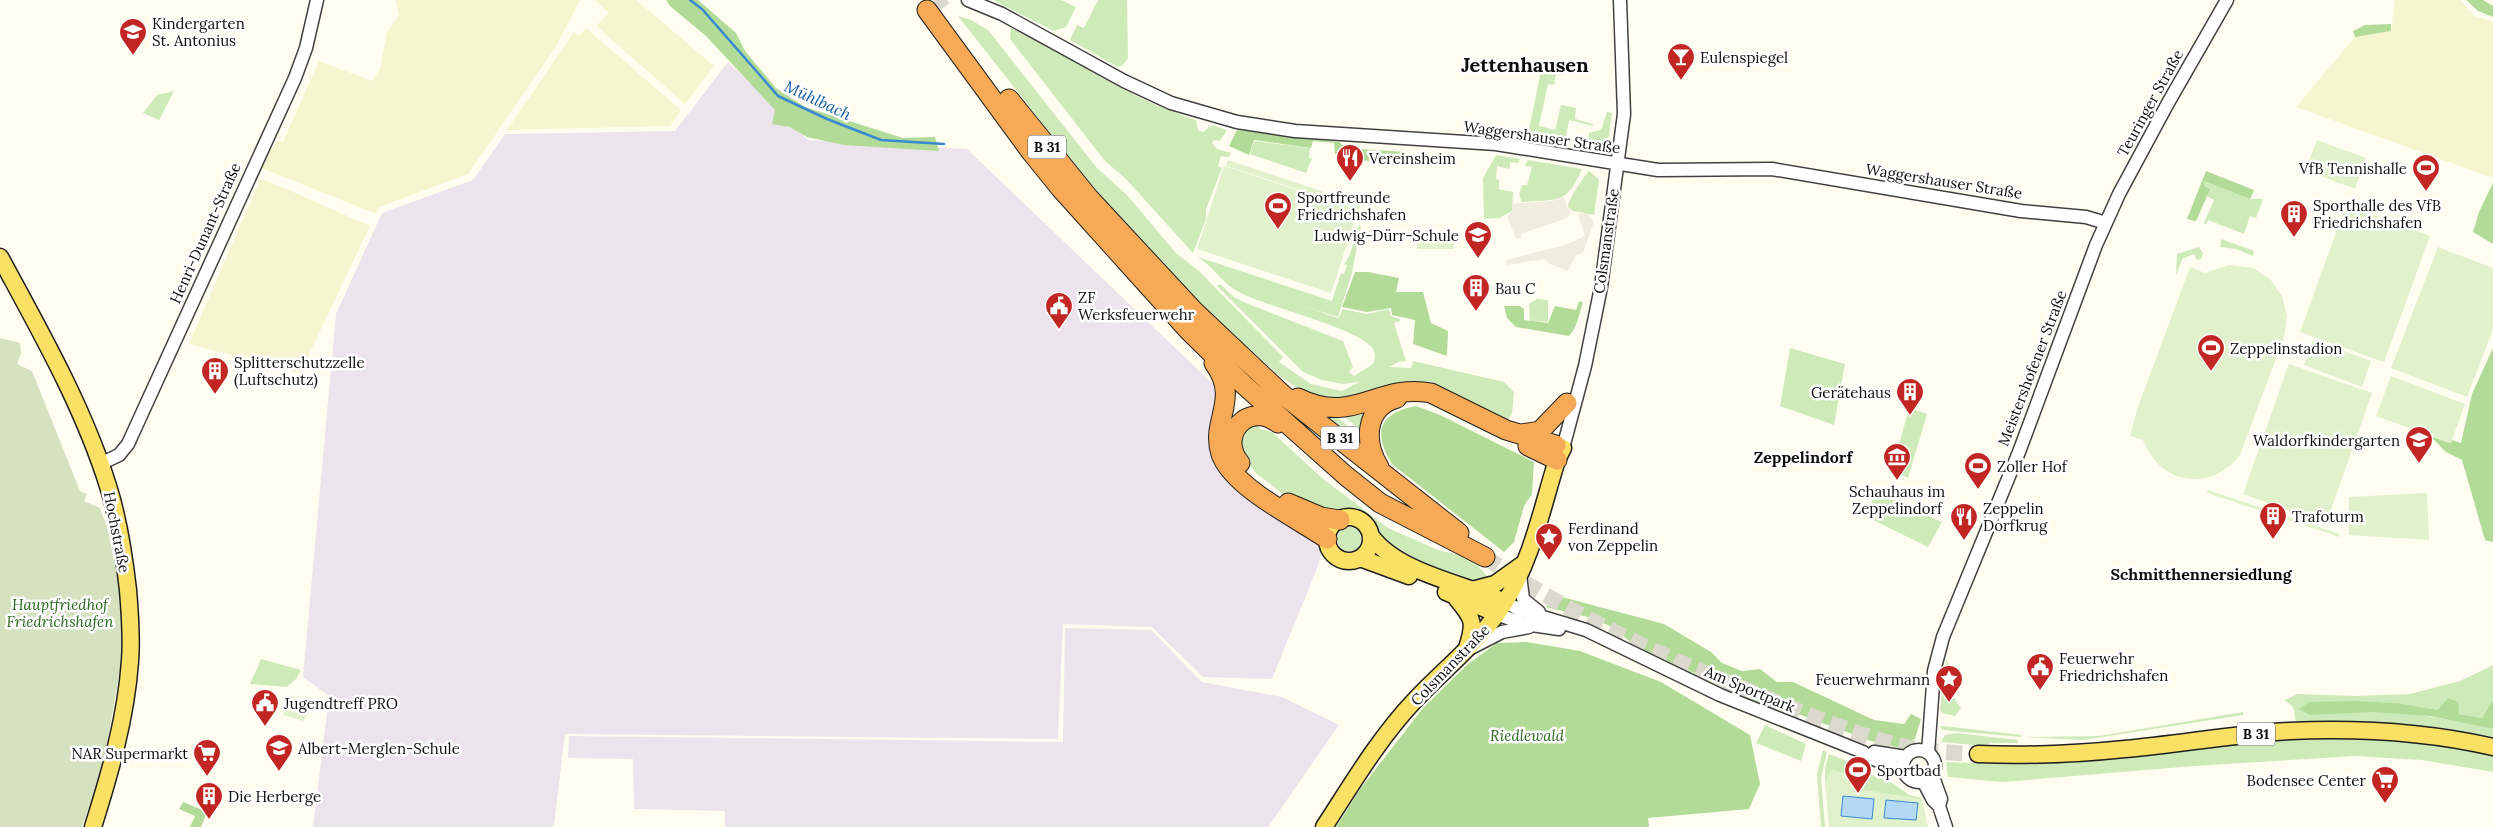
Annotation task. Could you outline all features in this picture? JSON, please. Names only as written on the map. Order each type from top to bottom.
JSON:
[{"type":"highway","name":"B 31","points":[[935,9],[1089,198],[1194,311],[1271,384],[1471,543],[1485,557],[1386,507],[1308,443],[1244,385],[1188,330],[1109,244],[1031,152],[935,9]]},
{"type":"highway","points":[[1188,330],[1211,358],[1225,381],[1227,392],[1219,438],[1225,463],[1236,475],[1276,507],[1327,539]]},
{"type":"highway","points":[[1271,384],[1304,400],[1339,409],[1353,407],[1406,390],[1431,393],[1559,451]]},
{"type":"highway","points":[[1388,478],[1372,454],[1368,431],[1370,422],[1381,407],[1387,402],[1403,397],[1414,396],[1434,401],[1559,451]]},
{"type":"highway","points":[[1518,434],[1529,434],[1540,430],[1567,403]]},
{"type":"highway","points":[[1308,443],[1272,418],[1258,414],[1242,421],[1236,428],[1232,443],[1237,459],[1245,469],[1285,501],[1321,517],[1340,520]]},
{"type":"main road","name":"Hochstraße","points":[[0,257],[71,394],[108,486],[124,551],[131,642],[126,699],[109,776],[93,827]]},
{"type":"main road","name":"Colsmanstraße","points":[[1324,827],[1391,727],[1414,700],[1466,650],[1501,608],[1522,569],[1540,522],[1559,451]]},
{"type":"main road","points":[[1371,536],[1369,549],[1360,558],[1349,561],[1338,558],[1329,549],[1327,539],[1331,528],[1340,520],[1351,518],[1362,522],[1371,536],[1386,552],[1462,593],[1473,622],[1466,650]]},
{"type":"main road","points":[[1360,558],[1501,608]]},
{"type":"main road","points":[[1462,593],[1495,584],[1522,569]]},
{"type":"main road","name":"B 31","points":[[1978,754],[2046,755],[2078,753],[2266,733],[2322,730],[2412,734],[2493,747]]},
{"type":"street","name":"Henri-Dunant-Straße","points":[[100,464],[119,455],[128,444],[294,78],[306,48],[317,0]]},
{"type":"street","name":"Waggershauser Straße","points":[[968,0],[1002,14],[1124,81],[1171,103],[1237,122],[1295,131],[1496,144],[1616,164],[1681,171],[1772,169],[2021,211],[2086,217],[2106,223]]},
{"type":"street","name":"Colsmanstraße","points":[[1559,451],[1585,366],[1601,287],[1624,99],[1620,0]]},
{"type":"street","name":"Teuringer Straße","points":[[2106,223],[2168,103],[2227,0]]},
{"type":"street","name":"Meistershofener Straße","points":[[1903,771],[1917,753],[1931,729],[1929,724],[1934,671],[1943,637],[2020,447],[2106,223]]},
{"type":"street","name":"Colsmanstraße","points":[[1559,451],[1567,403],[1577,362],[1594,319]]},
{"type":"street","points":[[1522,569],[1523,598],[1547,618]]},
{"type":"street","name":"Am Sportpark","points":[[1501,608],[1520,610],[1586,630],[1720,694],[1863,752],[1871,758],[1903,771]]},
{"type":"street","name":"Am Sportpark","points":[[1501,608],[1535,626],[1575,632],[1626,649]]},
{"type":"street","points":[[1466,650],[1502,632],[1535,626]]},
{"type":"street","name":"Am Sportpark","points":[[1863,752],[1917,753]]},
{"type":"street","name":"Meistershofener Straße","points":[[1917,753],[1934,761],[1928,778],[1933,800],[1939,806],[1946,827]]},
{"type":"street","points":[[1903,771],[1913,781],[1928,778]]},
{"type":"shaded area","points":[[728,62],[808,140],[967,149],[1215,386],[1216,436],[1221,460],[1315,536],[1322,549],[1318,566],[1272,679],[1203,677],[1152,627],[1063,624],[1058,739],[565,734],[554,825],[551,827],[313,827],[329,696],[303,677],[336,314],[382,213],[473,180],[505,134],[675,131]]},
{"type":"shaded area","points":[[1564,197],[1567,207],[1571,211],[1567,218],[1521,234],[1521,238],[1516,239],[1507,216],[1512,211],[1512,204],[1552,201]]},
{"type":"shaded area","points":[[1582,212],[1589,215],[1594,222],[1583,253],[1576,255],[1568,271],[1550,264],[1545,259],[1507,265],[1507,260],[1565,245],[1585,236],[1578,215]]},
{"type":"shaded area","points":[[1065,628],[1151,630],[1202,682],[1282,697],[1339,725],[1268,827],[725,827],[725,811],[634,809],[633,759],[568,758],[569,736],[1063,742]]},
{"type":"green space","points":[[396,0],[580,0],[555,48],[468,174],[379,207],[376,214],[261,168],[277,141],[283,142],[319,61],[372,81],[380,69],[387,32],[399,15]]},
{"type":"green space","points":[[595,0],[636,0],[714,66],[685,104],[596,26],[609,13]]},
{"type":"green space","points":[[666,0],[698,0],[736,33],[745,51],[776,88],[805,107],[903,138],[935,137],[939,151],[844,145],[807,137],[790,127],[772,124],[775,110],[706,36],[670,6]]},
{"type":"green space","points":[[993,0],[1061,0],[1076,7],[1066,27],[1054,31]]},
{"type":"green space","points":[[1098,0],[1127,0],[1128,58],[1123,65],[1118,67],[1070,40],[1077,25],[1084,28]]},
{"type":"green space","points":[[2395,0],[2460,0],[2475,16],[2493,22],[2493,178],[2296,107],[2355,37],[2391,31]]},
{"type":"green space","points":[[2466,0],[2483,0],[2493,6],[2493,17],[2478,11]]},
{"type":"green space","points":[[958,16],[971,20],[988,30],[1097,168],[1127,195],[1176,253],[1199,271],[1283,357],[1279,362],[1311,384],[1342,391],[1359,382],[1343,384],[1322,380],[1303,372],[1217,286],[1220,284],[1234,297],[1246,303],[1343,341],[1353,367],[1349,372],[1354,376],[1373,364],[1375,355],[1373,349],[1364,341],[1349,333],[1248,297],[1235,290],[1198,257],[1332,301],[1341,273],[1344,274],[1347,265],[1344,264],[1351,251],[1359,225],[1361,226],[1352,273],[1338,317],[1303,306],[1338,318],[1343,309],[1367,314],[1389,309],[1391,316],[1400,319],[1400,321],[1394,323],[1406,361],[1398,362],[1389,367],[1411,368],[1413,361],[1504,382],[1514,392],[1512,413],[1506,423],[1439,390],[1346,401],[1313,398],[1282,378],[1221,324],[1142,243],[1080,171]]},
{"type":"green space","points":[[2391,24],[2391,31],[2355,37],[2353,31],[2365,25]]},
{"type":"green space","points":[[586,28],[681,110],[670,126],[507,130],[574,32],[579,36]]},
{"type":"green space","points":[[1011,28],[1125,90],[1196,120],[1198,130],[1203,132],[1212,125],[1227,130],[1220,141],[1214,140],[1212,143],[1217,149],[1231,153],[1229,157],[1221,156],[1218,166],[1222,168],[1206,209],[1206,219],[1193,253],[1125,178],[1105,161],[1010,39]]},
{"type":"green space","points":[[1542,66],[1563,72],[1563,75],[1556,74],[1554,85],[1548,84],[1539,126],[1555,130],[1561,105],[1576,108],[1575,119],[1593,124],[1593,126],[1569,120],[1565,143],[1527,139]]},
{"type":"green space","points":[[174,91],[159,120],[143,113],[157,95]]},
{"type":"green space","points":[[1607,112],[1612,113],[1608,144],[1601,149],[1587,148],[1589,133],[1601,130]]},
{"type":"green space","points":[[1237,130],[1339,142],[1347,148],[1405,152],[1404,164],[1359,160],[1353,164],[1349,162],[1350,156],[1335,154],[1334,143],[1313,141],[1311,148],[1254,140],[1249,155],[1229,146]]},
{"type":"green space","points":[[2317,140],[2366,158],[2355,189],[2305,170]]},
{"type":"green space","points":[[1254,141],[1310,148],[1309,158],[1312,158],[1306,173],[1250,154]]},
{"type":"green space","points":[[1496,155],[1520,159],[1518,163],[1510,162],[1510,169],[1497,166],[1496,179],[1499,180],[1499,189],[1513,192],[1512,211],[1500,218],[1484,219],[1483,178]]},
{"type":"green space","points":[[1228,160],[1360,204],[1359,209],[1226,166]]},
{"type":"green space","points":[[1528,160],[1582,169],[1571,189],[1560,198],[1522,202],[1519,194],[1522,185],[1527,185],[1532,167],[1525,166]]},
{"type":"green space","name":"Sportfreunde Friedrichshafen","points":[[1224,166],[1358,210],[1331,293],[1197,249]]},
{"type":"green space","points":[[1589,171],[1599,180],[1594,215],[1573,211],[1568,207],[1573,194]]},
{"type":"green space","points":[[2206,171],[2254,190],[2250,199],[2204,181],[2205,186],[2210,189],[2197,219],[2195,221],[2187,219]]},
{"type":"green space","points":[[260,180],[268,181],[370,226],[300,373],[189,344]]},
{"type":"green space","points":[[2204,181],[2250,199],[2263,199],[2256,218],[2250,216],[2244,234],[2208,220],[2206,224],[2204,223],[2214,200],[2206,196],[2210,189],[2205,186]]},
{"type":"green space","points":[[2493,183],[2493,244],[2473,232],[2479,212]]},
{"type":"green space","points":[[2346,205],[2430,236],[2384,362],[2300,332]]},
{"type":"green space","points":[[1377,232],[1411,233],[1411,239],[1377,238]]},
{"type":"green space","points":[[1417,233],[1454,233],[1454,249],[1417,249]]},
{"type":"green space","points":[[2221,239],[2254,251],[2253,256],[2236,249],[2220,247]]},
{"type":"green space","points":[[2199,247],[2203,253],[2201,259],[2197,260],[2194,254],[2182,259],[2176,276],[2177,254]]},
{"type":"green space","points":[[2438,247],[2493,268],[2493,329],[2467,397],[2391,368]]},
{"type":"green space","name":"Zeppelinstadion","points":[[2229,265],[2253,268],[2270,279],[2282,296],[2287,316],[2284,337],[2240,455],[2228,467],[2215,475],[2201,479],[2187,479],[2174,475],[2161,467],[2151,455],[2143,440],[2130,436],[2138,407],[2190,267],[2205,273]]},
{"type":"green space","points":[[1355,272],[1368,272],[1399,278],[1396,292],[1423,292],[1431,323],[1448,331],[1447,356],[1413,344],[1415,320],[1392,315],[1391,308],[1367,312],[1342,307]]},
{"type":"green space","points":[[1537,299],[1548,300],[1548,322],[1530,321],[1529,304]]},
{"type":"green space","points":[[1579,301],[1583,302],[1576,325],[1569,336],[1516,327],[1507,318],[1504,306],[1520,306],[1524,309],[1524,320],[1548,323],[1555,306],[1576,310]]},
{"type":"green space","name":"Hauptfriedhof Friedrichshafen","points":[[0,338],[20,343],[21,353],[17,364],[32,371],[80,491],[87,494],[84,501],[100,508],[108,530],[119,588],[122,589],[121,665],[102,771],[82,827],[0,827]]},
{"type":"green space","points":[[2313,340],[2371,361],[2362,387],[2304,365]]},
{"type":"green space","points":[[1790,348],[1845,364],[1834,425],[1780,406]]},
{"type":"green space","points":[[2493,348],[2493,542],[2485,540],[2462,460],[2446,452],[2430,436],[2450,443],[2452,440],[2461,443],[2472,394]]},
{"type":"green space","points":[[2289,364],[2372,393],[2326,524],[2243,494]]},
{"type":"green space","points":[[2391,376],[2465,404],[2451,443],[2376,416]]},
{"type":"green space","points":[[1383,401],[1365,434],[1339,412]]},
{"type":"green space","points":[[1416,406],[1440,415],[1534,462],[1532,494],[1524,506],[1514,542],[1504,552],[1392,464],[1382,443],[1381,434],[1383,426],[1387,419],[1394,414],[1403,409]]},
{"type":"green space","points":[[1909,408],[1927,414],[1908,478],[1892,471]]},
{"type":"green space","points":[[1316,411],[1331,412],[1365,440],[1367,454]]},
{"type":"green space","points":[[1255,422],[1260,429],[1272,432],[1322,478],[1388,528],[1438,550],[1471,558],[1489,578],[1481,584],[1454,580],[1381,541],[1370,523],[1363,516],[1354,512],[1338,514],[1292,501],[1257,474],[1237,450],[1239,436]]},
{"type":"green space","points":[[2208,490],[2340,534],[2339,537],[2207,493]]},
{"type":"green space","points":[[1876,492],[1942,522],[1928,547],[1865,516]]},
{"type":"green space","points":[[2427,493],[2429,540],[2349,535],[2349,497]]},
{"type":"green space","points":[[1349,527],[1354,528],[1360,534],[1360,544],[1354,550],[1349,551],[1344,550],[1338,544],[1337,539],[1338,534],[1344,528]]},
{"type":"green space","points":[[1558,596],[1664,624],[1711,652],[1722,663],[1742,671],[1760,669],[1777,682],[1793,682],[1874,720],[1904,724],[1911,714],[1921,719],[1915,739],[1900,748],[1871,741],[1762,701],[1634,645],[1612,627],[1592,618],[1546,607]]},
{"type":"green space","name":"Riedlewald","points":[[1527,642],[1580,651],[1661,682],[1750,735],[1760,784],[1749,809],[1648,818],[1649,827],[1336,827],[1361,788],[1423,708],[1467,665],[1497,643]]},
{"type":"green space","points":[[1634,645],[1674,664],[1794,713],[1792,716],[1708,684],[1633,648]]},
{"type":"green space","points":[[261,659],[301,670],[297,678],[287,687],[250,684]]},
{"type":"green space","points":[[1946,661],[1948,662],[1950,686],[1961,708],[1955,716],[1942,713],[1940,709]]},
{"type":"green space","points":[[2493,665],[2493,699],[2482,718],[2398,703],[2358,701],[2320,715],[2361,711],[2406,713],[2493,729],[2493,741],[2298,724],[2293,707],[2285,700],[2297,694],[2355,696],[2410,694],[2460,681]]},
{"type":"green space","points":[[2448,698],[2458,702],[2459,714],[2482,718],[2493,699],[2493,729],[2430,716],[2373,712],[2310,715],[2299,709],[2309,702],[2358,701],[2398,703],[2438,710]]},
{"type":"green space","points":[[287,700],[309,707],[304,721],[283,715]]},
{"type":"green space","points":[[2243,712],[2243,715],[2083,740],[2024,737],[2099,736]]},
{"type":"green space","points":[[1765,725],[1806,744],[1801,761],[1756,743]]},
{"type":"green space","points":[[1940,726],[2021,735],[2021,737],[1942,730]]},
{"type":"green space","points":[[1957,733],[2018,740],[2018,743],[1990,743],[1984,746],[1941,742],[1945,735]]},
{"type":"green space","points":[[2361,737],[2441,744],[2493,753],[2493,772],[2422,760],[2355,756],[2194,766],[2003,782],[1948,777],[1946,762],[2002,764],[2002,761],[2291,738]]},
{"type":"green space","points":[[1823,750],[1827,752],[1821,778],[1825,827],[1821,827],[1817,774]]},
{"type":"green space","points":[[1829,754],[1852,763],[1858,770],[1891,782],[1909,795],[1921,798],[1921,800],[1825,785],[1825,768]]},
{"type":"green space","name":"Sportbad","points":[[1832,769],[1857,777],[1859,789],[1922,799],[1928,827],[1829,827],[1825,782]]},
{"type":"green space","points":[[183,802],[207,812],[201,827],[190,827],[195,816],[179,809]]},
{"type":"water","points":[[1843,796],[1874,799],[1872,819],[1841,816]]},
{"type":"water","points":[[1886,800],[1918,803],[1916,820],[1884,818]]},
{"type":"waterway","name":"Mühlbach","points":[[690,0],[702,9],[778,96],[827,119],[881,140],[944,144]]},
{"type":"tunnel","points":[[935,0],[942,9]]},
{"type":"tunnel","points":[[1485,557],[1549,597],[1615,632],[1683,664],[1811,716],[1850,731],[1910,748],[1978,754]]},
{"type":"place","name":"Kindergarten St. Antonius","points":[[133,56]]},
{"type":"place","name":"Eulenspiegel","points":[[1681,81]]},
{"type":"place","name":"Vereinsheim","points":[[1350,182]]},
{"type":"place","name":"VfB Tennishalle","points":[[2426,192]]},
{"type":"place","name":"Sportfreunde Friedrichshafen","points":[[1278,230]]},
{"type":"place","name":"Sporthalle des VfB Friedrichshafen","points":[[2294,238]]},
{"type":"place","name":"Ludwig-Dürr-Schule","points":[[1478,259]]},
{"type":"place","name":"Bau C","points":[[1476,312]]},
{"type":"place","name":"ZF Werksfeuerwehr","points":[[1059,330]]},
{"type":"place","name":"Zeppelinstadion","points":[[2211,372]]},
{"type":"place","name":"Splitterschutzzelle (Luftschutz)","points":[[215,395]]},
{"type":"place","name":"Gerätehaus","points":[[1910,416]]},
{"type":"place","name":"Waldorfkindergarten","points":[[2419,464]]},
{"type":"place","name":"Schauhaus im Zeppelindorf","points":[[1897,481]]},
{"type":"place","name":"Zoller Hof","points":[[1978,490]]},
{"type":"place","name":"Trafoturm","points":[[2273,540]]},
{"type":"place","name":"Zeppelin Dorfkrug","points":[[1964,541]]},
{"type":"place","name":"Ferdinand von Zeppelin","points":[[1549,561]]},
{"type":"place","name":"Feuerwehr Friedrichshafen","points":[[2040,691]]},
{"type":"place","name":"Feuerwehrmann","points":[[1949,703]]},
{"type":"place","name":"Jugendtreff PRO","points":[[265,727]]},
{"type":"place","name":"Albert-Merglen-Schule","points":[[279,772]]},
{"type":"place","name":"NAR Supermarkt","points":[[207,777]]},
{"type":"place","name":"Sportbad","points":[[1858,794]]},
{"type":"place","name":"Bodensee Center","points":[[2385,804]]},
{"type":"place","name":"Die Herberge","points":[[209,820]]},
{"type":"district","name":"Jettenhausen","points":[[1525,64]]},
{"type":"district","name":"Zeppelindorf","points":[[1803,457]]},
{"type":"district","name":"Schmitthennersiedlung","points":[[2201,574]]}]
